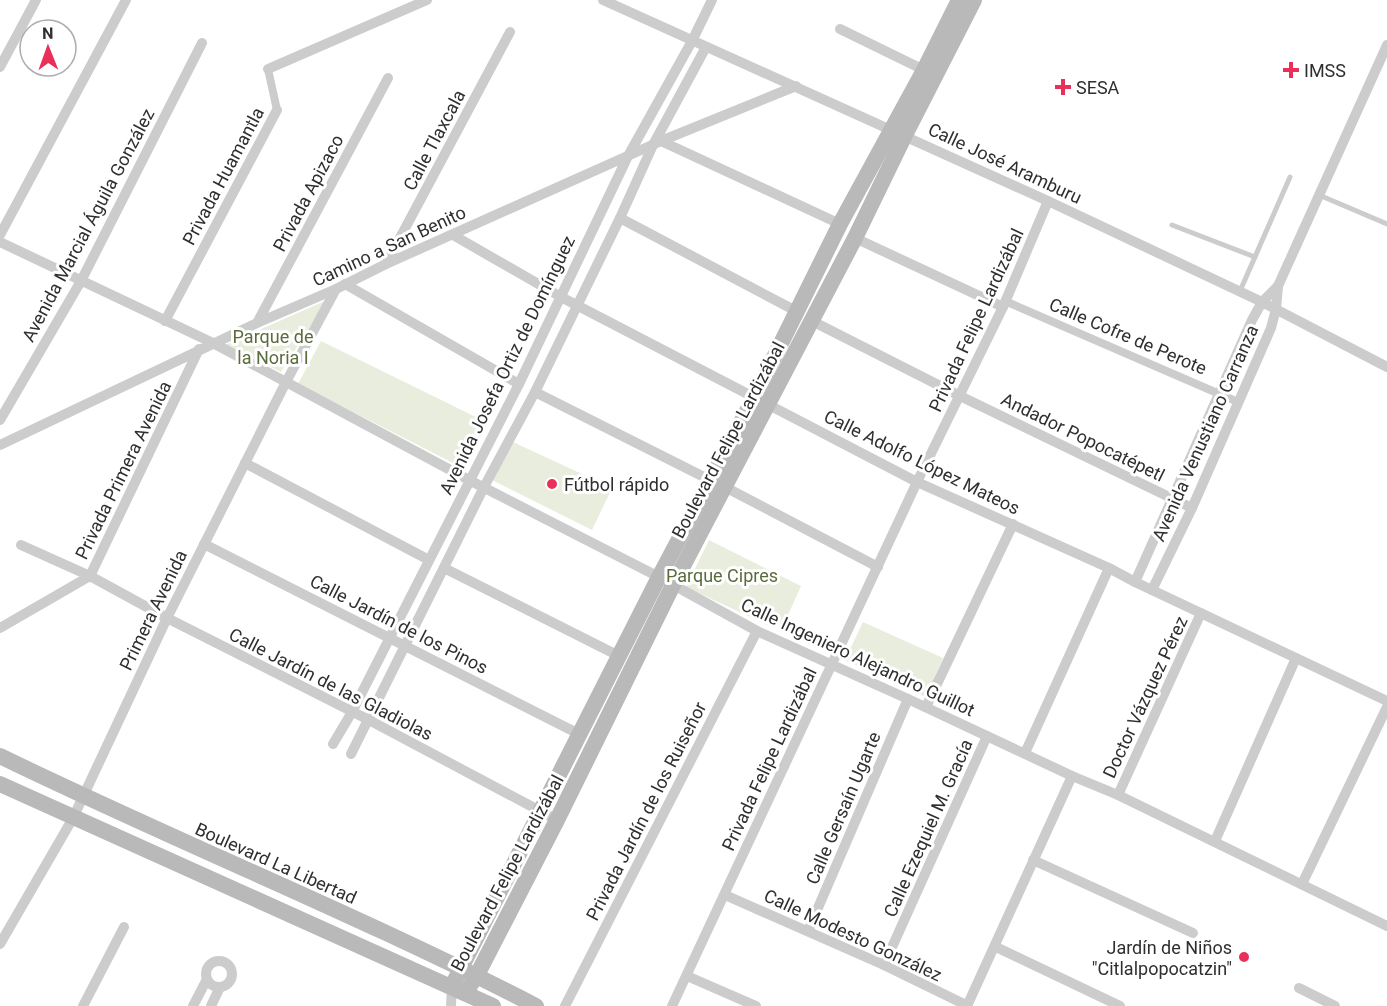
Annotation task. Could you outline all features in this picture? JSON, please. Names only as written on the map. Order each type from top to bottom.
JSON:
[{"type":"main road","name":"Boulevard Felipe Lardizábal","points":[[458,990],[477,975],[557,820],[666,581],[761,401],[812,321],[855,238],[924,70],[959,0]]},
{"type":"main road","name":"Boulevard Felipe Lardizábal","points":[[761,401],[796,312],[840,224],[898,132],[974,0]]},
{"type":"main road","name":"Boulevard Felipe Lardizábal","points":[[458,990],[460,968],[542,812],[579,734],[619,656],[666,581]]},
{"type":"main road","name":"Boulevard La Libertad","points":[[0,756],[83,797],[477,975],[536,1006]]},
{"type":"main road","points":[[0,784],[493,1006]]},
{"type":"street","points":[[0,67],[36,0]]},
{"type":"street","points":[[0,235],[126,0]]},
{"type":"street","name":"Privada Huamantla","points":[[165,321],[278,110],[268,69],[427,0]]},
{"type":"street","name":"Calle José Aramburu","points":[[603,0],[1048,201],[1262,302],[1387,367]]},
{"type":"street","name":"Avenida Josefa Ortiz de Domínguez","points":[[333,744],[390,639],[519,384],[628,156],[692,41],[712,0]]},
{"type":"street","points":[[840,29],[924,70]]},
{"type":"street","name":"Calle Tlaxcala","points":[[386,264],[510,32]]},
{"type":"street","name":"Avenida Marcial Águila González","points":[[0,420],[81,281],[202,43]]},
{"type":"street","name":"Avenida Venustiano Carranza","points":[[1152,590],[1192,508],[1271,328],[1276,309],[1278,286],[1387,45]]},
{"type":"street","name":"Avenida Josefa Ortiz de Domínguez","points":[[351,754],[484,487],[535,392],[706,47]]},
{"type":"street","name":"Privada Apizaco","points":[[257,323],[388,78]]},
{"type":"street","name":"Camino a San Benito","points":[[0,445],[199,349],[340,287],[386,264],[657,143],[796,86]]},
{"type":"street","points":[[657,143],[840,224]]},
{"type":"street","name":"Privada Felipe Lardizábal","points":[[672,1006],[830,665],[1004,304],[1048,201]]},
{"type":"street","points":[[620,218],[796,312]]},
{"type":"street","name":"Calle Adolfo López Mateos","points":[[453,235],[561,297],[917,482],[1109,568],[1387,701]]},
{"type":"street","points":[[855,238],[1004,304]]},
{"type":"street","name":"Calle Ingeniero Alejandro Guillot","points":[[0,242],[213,343],[757,630],[1072,776],[1118,795],[1387,926]]},
{"type":"street","name":"Avenida Venustiano Carranza","points":[[1136,582],[1218,394],[1262,302],[1278,286]]},
{"type":"street","points":[[340,287],[519,384]]},
{"type":"street","name":"Primera Avenida","points":[[0,944],[73,818],[204,544],[286,382],[340,287]]},
{"type":"street","name":"Calle Cofre de Perote","points":[[1004,304],[1238,402]]},
{"type":"street","name":"Andador Popocatépetl","points":[[812,321],[960,396],[1192,508]]},
{"type":"street","name":"Privada Primera Avenida","points":[[0,628],[90,576],[199,349]]},
{"type":"street","points":[[535,392],[878,567]]},
{"type":"street","points":[[245,463],[429,560]]},
{"type":"street","points":[[926,707],[1013,524]]},
{"type":"street","name":"Calle Jardín de los Pinos","points":[[204,544],[579,734]]},
{"type":"street","name":"Calle Jardín de las Gladiolas","points":[[21,545],[90,576],[557,820]]},
{"type":"street","points":[[444,568],[619,656]]},
{"type":"street","points":[[1025,753],[1109,568]]},
{"type":"street","name":"Doctor Vázquez Pérez","points":[[1118,795],[1201,614]]},
{"type":"street","name":"Privada Jardín de los Ruiseñor","points":[[565,1006],[757,630]]},
{"type":"street","points":[[1215,841],[1296,658]]},
{"type":"street","name":"Calle Gersaín Ugarte","points":[[808,931],[908,699]]},
{"type":"street","points":[[1302,884],[1387,707]]},
{"type":"street","name":"Calle Ezequiel M. Gracía","points":[[884,965],[987,736]]},
{"type":"street","points":[[967,1006],[996,947],[1072,776]]},
{"type":"street","points":[[1033,860],[1193,933]]},
{"type":"street","name":"Calle Modesto González","points":[[725,895],[884,965],[967,1006]]},
{"type":"street","points":[[83,1006],[124,927]]},
{"type":"street","points":[[996,947],[1120,1006]]},
{"type":"street","points":[[219,961],[226,963],[232,969],[232,978],[228,984],[220,987],[212,985],[207,979],[206,971],[211,964],[219,961]]},
{"type":"street","points":[[687,976],[756,1006]]},
{"type":"street","points":[[193,1006],[207,979]]},
{"type":"street","points":[[211,1006],[220,987]]},
{"type":"street","points":[[1299,988],[1335,1006]]},
{"type":"street","points":[[452,1006],[458,990]]},
{"type":"lane","points":[[1239,291],[1290,177]]},
{"type":"lane","points":[[1319,195],[1387,224]]},
{"type":"lane","points":[[1172,225],[1256,257]]},
{"type":"green space","name":"Parque de la Noria I","points":[[327,300],[281,372],[225,345]]},
{"type":"green space","points":[[321,341],[488,423],[463,468],[298,384]]},
{"type":"green space","name":"Fútbol rápido","points":[[513,442],[612,488],[592,530],[492,480]]},
{"type":"green space","name":"Parque Cipres","points":[[709,540],[801,586],[784,624],[767,625],[686,587]]},
{"type":"green space","points":[[863,622],[943,658],[926,697],[845,660]]},
{"type":"place","name":"IMSS","points":[[1291,70]]},
{"type":"place","name":"SESA","points":[[1063,87]]},
{"type":"place","name":"Fútbol rápido","points":[[552,484]]},
{"type":"place","name":"Jardín de Niños \"Citlalpopocatzin\"","points":[[1244,957]]}]
